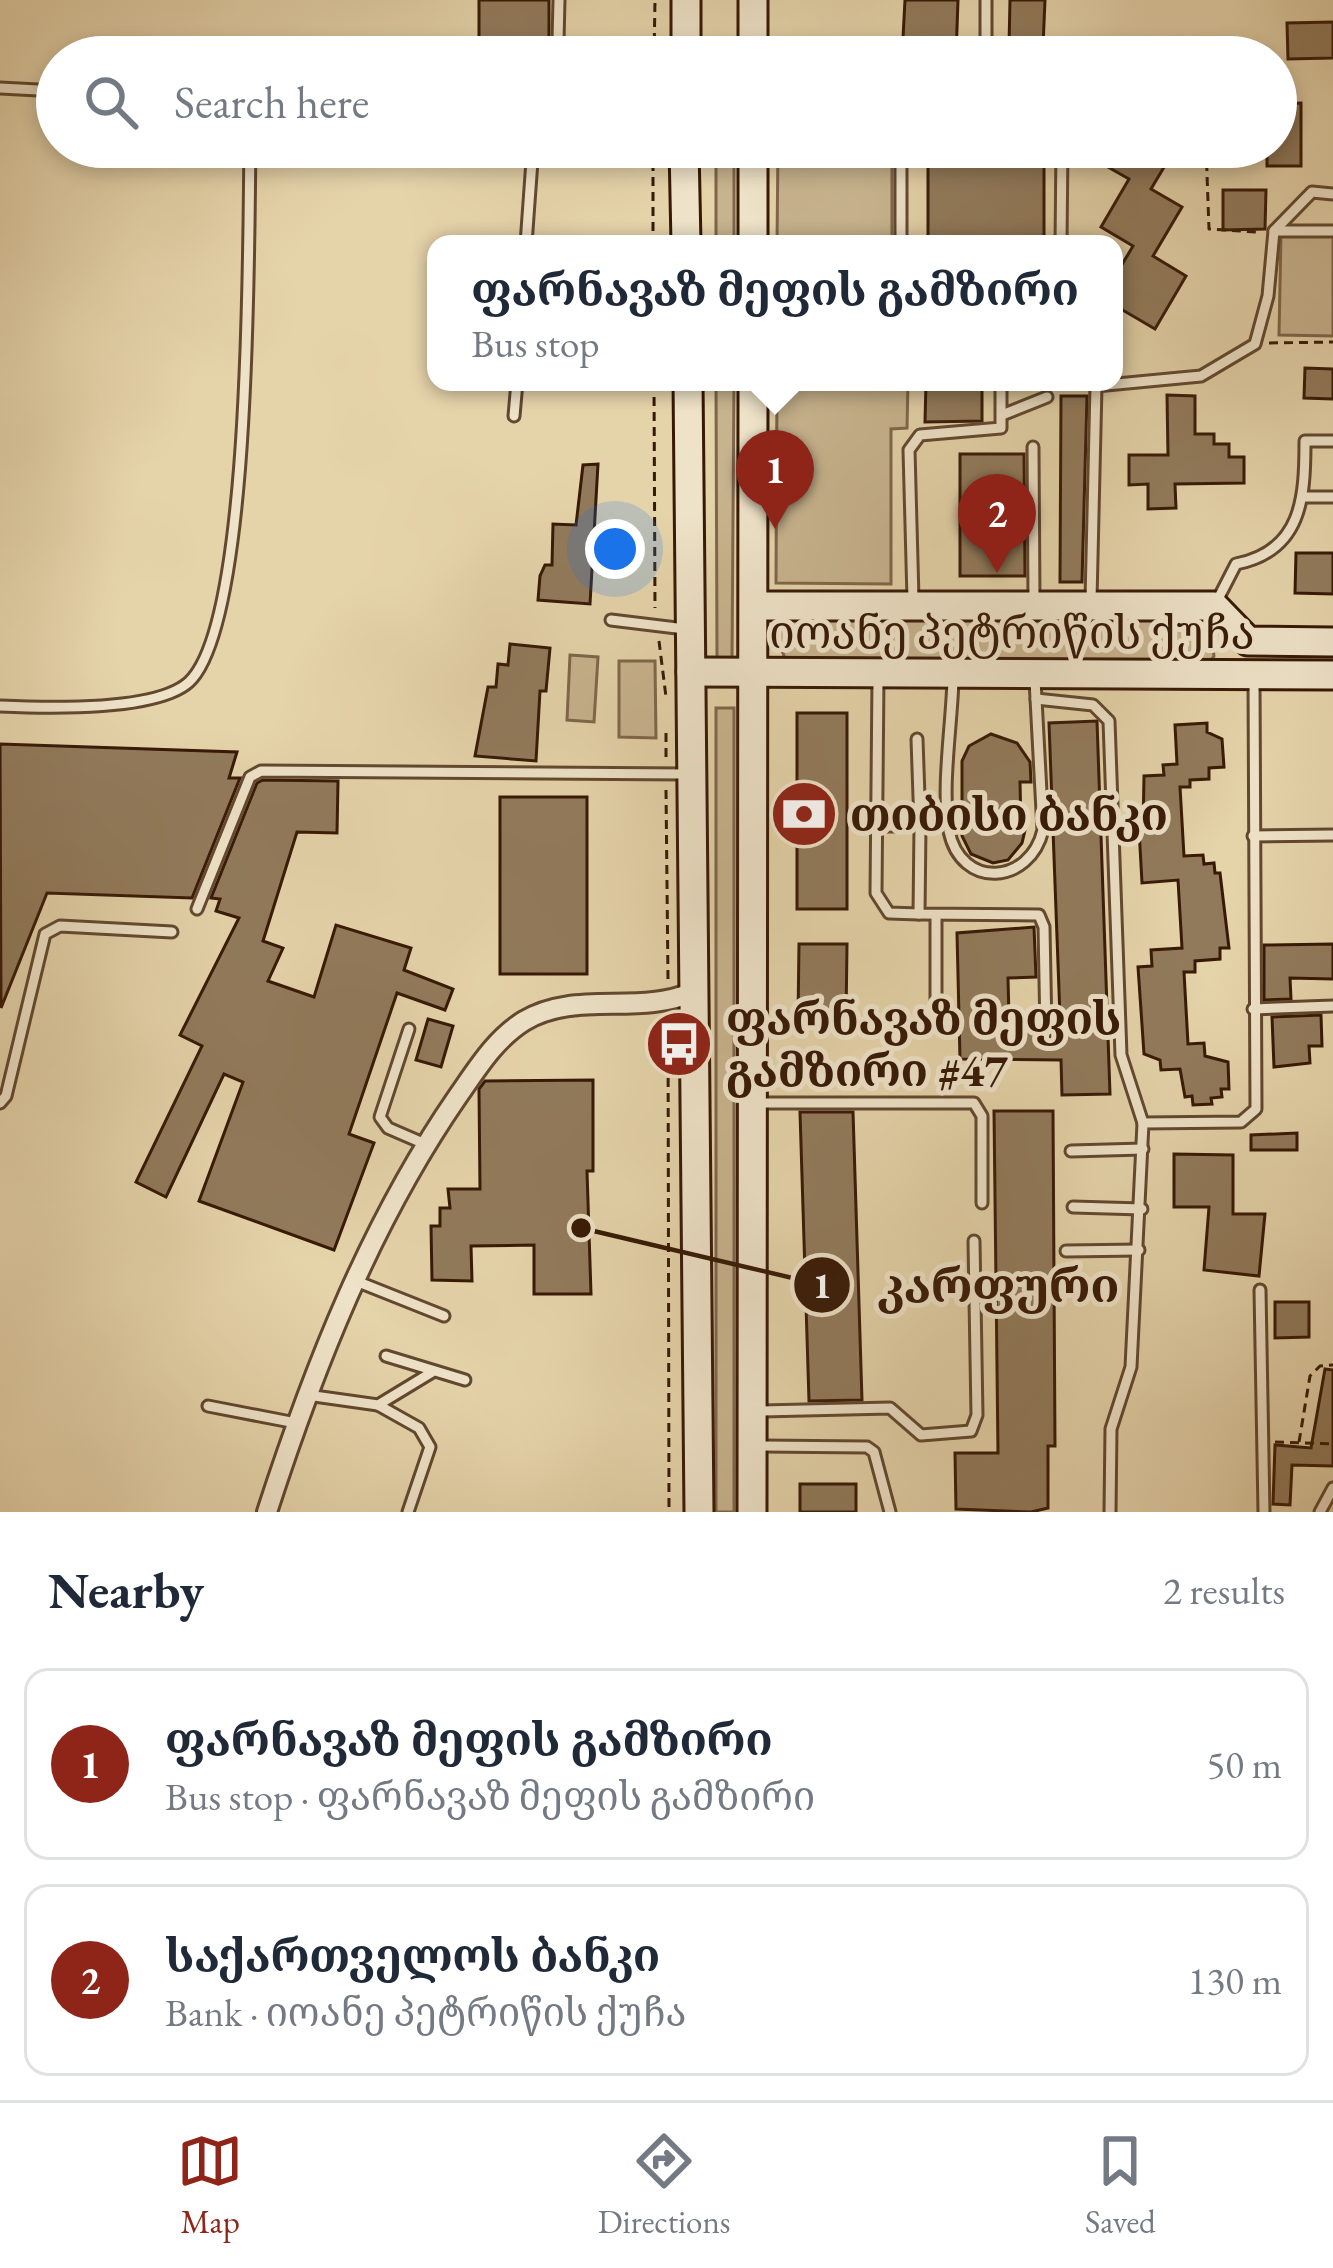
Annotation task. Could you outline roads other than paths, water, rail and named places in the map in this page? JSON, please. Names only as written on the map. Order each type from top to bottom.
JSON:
[{"type":"main road","points":[[686,0],[686,36]]},
{"type":"main road","points":[[753,0],[753,36]]},
{"type":"main road","points":[[685,168],[686,235]]},
{"type":"main road","points":[[753,168],[753,235]]},
{"type":"main road","points":[[688,391],[691,672],[678,773],[699,1512]]},
{"type":"main road","points":[[752,1512],[753,391]]},
{"type":"main road","name":"იოანე პეტრიწის ქუჩა","points":[[754,607],[1091,606],[1221,616],[1248,640],[1333,642]]},
{"type":"main road","points":[[1212,674],[1229,655],[1221,616]]},
{"type":"main road","name":"იოანე პეტრიწის ქუჩა","points":[[691,672],[953,673],[1035,687],[1212,674],[1333,675]]},
{"type":"street","points":[[268,1512],[307,1394],[356,1281],[425,1144],[490,1050],[522,1022],[556,1006],[681,998]]},
{"type":"lane","points":[[558,36],[559,0]]},
{"type":"lane","points":[[986,0],[986,36]]},
{"type":"lane","points":[[0,88],[36,90]]},
{"type":"lane","points":[[0,706],[54,708],[169,695],[193,680],[210,637],[233,539],[243,445],[250,168]]},
{"type":"lane","points":[[527,235],[531,168]]},
{"type":"lane","points":[[901,168],[901,235]]},
{"type":"lane","points":[[1061,235],[1062,168]]},
{"type":"lane","points":[[1123,383],[1201,376],[1255,344],[1268,296],[1274,231],[1312,192],[1333,194]]},
{"type":"lane","points":[[1274,231],[1333,231]]},
{"type":"lane","points":[[514,416],[516,391]]},
{"type":"lane","points":[[913,605],[909,450],[920,436],[998,430],[1001,391]]},
{"type":"lane","points":[[1091,606],[1096,391]]},
{"type":"lane","points":[[1002,415],[1047,398]]},
{"type":"lane","points":[[1221,616],[1236,564],[1278,548],[1296,524],[1305,497],[1305,441],[1333,441]]},
{"type":"lane","points":[[1033,447],[1034,605]]},
{"type":"lane","points":[[1305,497],[1333,497]]},
{"type":"lane","points":[[611,620],[691,630]]},
{"type":"lane","points":[[878,673],[878,903],[889,914],[1039,915],[1044,927],[1046,1032]]},
{"type":"lane","points":[[953,673],[948,827],[958,856],[985,874],[1021,868],[1039,848],[1043,830],[1035,687],[1093,705],[1109,721],[1121,1055],[1143,1123],[1132,1367],[1111,1429],[1110,1512]]},
{"type":"lane","points":[[1143,1123],[1252,1118],[1253,675]]},
{"type":"lane","points":[[917,740],[920,914]]},
{"type":"lane","points":[[197,909],[250,777],[261,771],[678,773]]},
{"type":"lane","points":[[877,826],[920,826]]},
{"type":"lane","points":[[1253,836],[1333,835]]},
{"type":"lane","points":[[936,915],[936,1011]]},
{"type":"lane","points":[[0,1103],[6,1096],[45,934],[60,926],[172,932]]},
{"type":"lane","points":[[1253,1009],[1333,1006]]},
{"type":"lane","points":[[409,1029],[380,1117],[388,1128],[425,1144]]},
{"type":"lane","points":[[752,1103],[974,1103],[982,1116],[982,1203]]},
{"type":"lane","points":[[1071,1151],[1143,1148]]},
{"type":"lane","points":[[1073,1208],[1142,1209]]},
{"type":"lane","points":[[752,1411],[890,1408],[921,1436],[971,1431],[977,1415],[974,1240]]},
{"type":"lane","points":[[1066,1251],[1138,1250]]},
{"type":"lane","points":[[356,1281],[444,1316]]},
{"type":"lane","points":[[1260,1290],[1264,1512]]},
{"type":"lane","points":[[386,1356],[465,1380]]},
{"type":"lane","points":[[378,1405],[434,1371]]},
{"type":"lane","points":[[307,1394],[378,1405],[419,1428],[430,1447],[408,1512]]},
{"type":"lane","points":[[208,1406],[296,1423]]},
{"type":"lane","points":[[752,1446],[868,1447],[874,1452],[890,1512]]},
{"type":"lane","points":[[1320,1512],[1333,1488]]},
{"type":"place","name":"ფარნავაზ მეფის გამზირი","points":[[775,529]]},
{"type":"place","name":"საქართველოს ბანკი","points":[[997,573]]},
{"type":"place","name":"თიბისი ბანკი","points":[[804,814]]},
{"type":"place","name":"ფარნავაზ მეფის გამზირი #47","points":[[679,1044]]},
{"type":"place","name":"კარფური","points":[[581,1228]]}]
